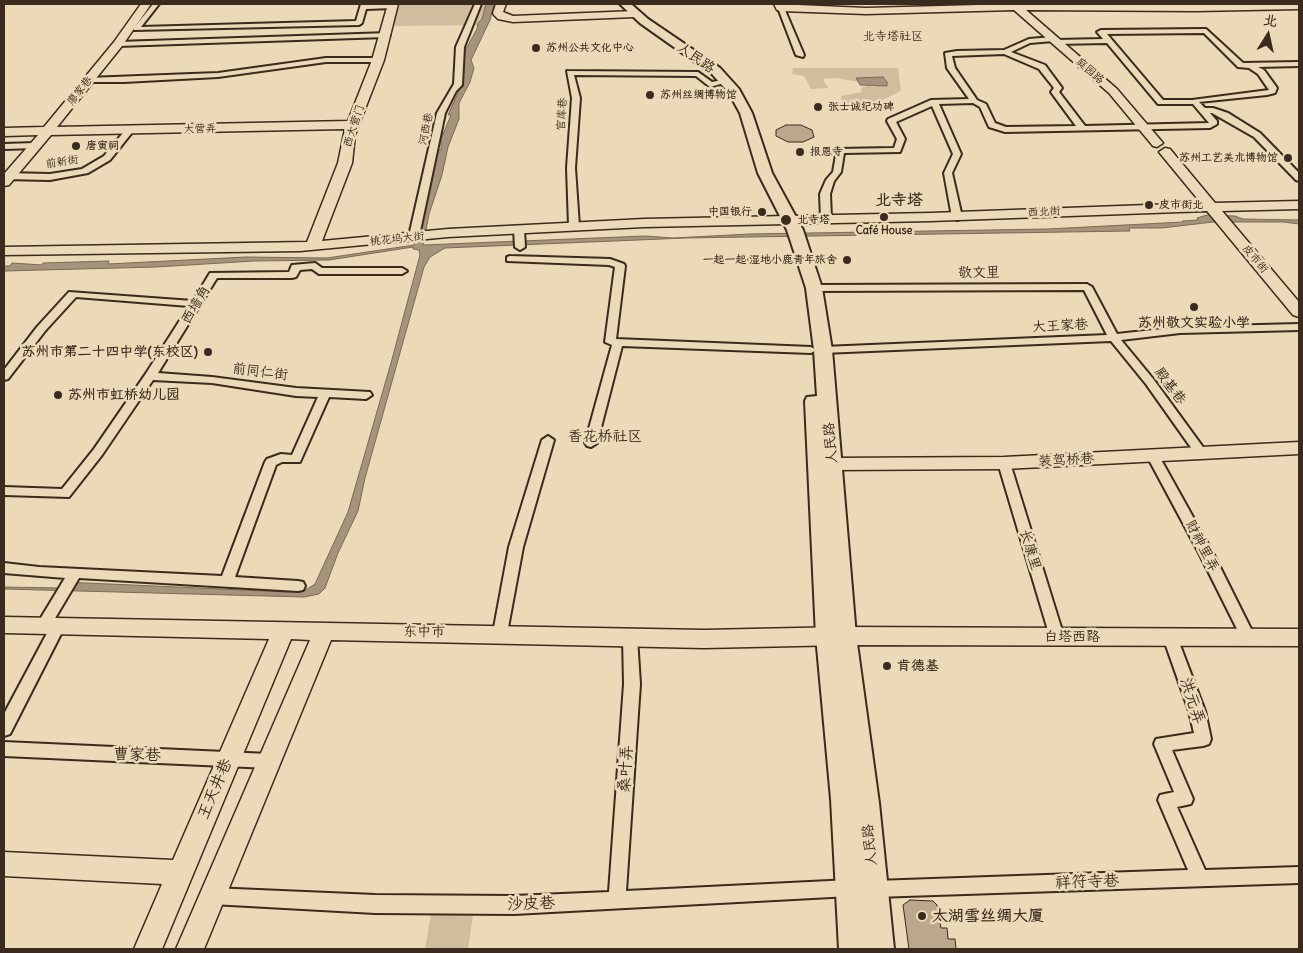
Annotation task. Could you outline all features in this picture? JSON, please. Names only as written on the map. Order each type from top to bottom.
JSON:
[{"type":"main road","name":"廖家巷","points":[[118,44],[146,4]]},
{"type":"main road","name":"人民路","points":[[617,4],[710,67],[724,82],[746,113],[767,179],[814,288],[854,949]]},
{"type":"main road","name":"人民路","points":[[789,230],[817,350],[832,464],[836,636],[875,889],[880,949]]},
{"type":"main road","name":"东中市","points":[[4,625],[736,639],[836,636]]},
{"type":"street","points":[[156,4],[136,29],[359,23],[364,5],[392,5]]},
{"type":"street","name":"河西巷","points":[[419,236],[440,113],[453,90],[458,85],[460,48],[478,4]]},
{"type":"street","points":[[501,4],[498,13],[502,17],[512,18],[630,11]]},
{"type":"street","name":"西大营门","points":[[313,246],[345,163],[349,136],[378,60],[386,35],[392,5]]},
{"type":"street","points":[[800,55],[780,6],[1096,6],[1196,8],[1299,6]]},
{"type":"street","name":"庭园路","points":[[1016,7],[1113,92],[1218,215]]},
{"type":"street","points":[[1206,31],[1241,65],[1259,70],[1273,90],[1198,99],[1195,102],[1161,102],[1109,41],[1101,32],[1206,31]]},
{"type":"street","points":[[118,44],[386,35]]},
{"type":"street","points":[[1109,41],[1029,41],[1004,52],[957,53],[948,55],[951,68],[974,101],[983,106],[992,125],[1000,129],[1145,128],[1212,125],[1213,121],[1195,102]]},
{"type":"street","name":"廖家巷","points":[[6,178],[47,132],[87,80],[118,44]]},
{"type":"street","points":[[1004,52],[1042,67],[1058,88],[1055,92],[1082,128]]},
{"type":"street","points":[[87,80],[124,80],[210,75],[326,60],[378,60]]},
{"type":"street","points":[[1241,65],[1299,64]]},
{"type":"street","name":"官库巷","points":[[574,226],[571,168],[576,98],[570,73],[698,74],[710,84],[724,82]]},
{"type":"street","points":[[826,218],[825,194],[830,180],[837,172],[840,151],[897,150],[901,139],[891,121],[934,102],[974,101]]},
{"type":"street","points":[[934,102],[957,154],[948,173],[957,217]]},
{"type":"street","points":[[1203,111],[1213,110],[1225,115],[1257,135],[1299,178]]},
{"type":"street","name":"大营弄","points":[[4,132],[353,125]]},
{"type":"street","name":"前新街","points":[[6,178],[50,177],[85,170],[108,158],[130,130]]},
{"type":"street","points":[[4,147],[34,146]]},
{"type":"street","name":"西北街","points":[[789,230],[826,218],[1218,215],[1299,205]]},
{"type":"street","name":"皮市街","points":[[1218,215],[1299,312]]},
{"type":"street","name":"桃花坞大街","points":[[4,251],[313,246],[419,236],[520,239],[574,226],[789,230]]},
{"type":"street","points":[[510,259],[610,262],[620,266],[610,342],[618,342],[591,443]]},
{"type":"street","name":"西墙角","points":[[4,490],[65,494],[98,452],[150,376],[198,304],[214,275],[292,275],[296,266],[314,266],[319,271],[402,271]]},
{"type":"street","name":"敬文里","points":[[814,288],[1087,287],[1114,338]]},
{"type":"street","points":[[4,377],[41,329],[73,294],[198,304]]},
{"type":"street","name":"大王家巷","points":[[618,342],[817,350],[1114,338],[1180,330],[1299,327]]},
{"type":"street","name":"殿基巷","points":[[1114,338],[1150,382],[1201,453]]},
{"type":"street","name":"前同仁街","points":[[150,376],[212,380],[280,391],[366,395]]},
{"type":"street","points":[[226,582],[271,462],[281,458],[296,458],[325,394]]},
{"type":"street","points":[[500,634],[516,547],[548,440]]},
{"type":"street","name":"装驾桥巷","points":[[832,464],[1004,463],[1299,448]]},
{"type":"street","name":"财神里弄","points":[[1153,456],[1248,637]]},
{"type":"street","name":"长康里","points":[[1004,463],[1057,637]]},
{"type":"street","points":[[4,568],[74,576],[298,586]]},
{"type":"street","points":[[4,729],[63,593],[74,576]]},
{"type":"street","name":"王天井巷","points":[[148,949],[284,630]]},
{"type":"street","points":[[190,949],[324,631]]},
{"type":"street","name":"白塔西路","points":[[836,636],[1299,638]]},
{"type":"street","name":"桑叶弄","points":[[616,900],[632,684],[630,637]]},
{"type":"street","name":"洪元弄","points":[[1170,637],[1197,711],[1203,739],[1162,744],[1186,799],[1166,800],[1200,879]]},
{"type":"street","name":"曹家巷","points":[[4,749],[269,761]]},
{"type":"street","points":[[4,864],[179,874]]},
{"type":"street","name":"祥符寺巷","points":[[875,889],[1299,875]]},
{"type":"street","name":"沙皮巷","points":[[212,896],[395,904],[514,905],[850,888]]},
{"type":"shaded area","points":[[397,4],[486,4],[482,19],[478,25],[393,26]]},
{"type":"shaded area","points":[[486,4],[494,4],[490,20],[471,60],[474,68],[470,82],[459,103],[459,119],[448,147],[442,175],[429,214],[423,245],[645,236],[673,238],[750,234],[1048,229],[1183,222],[1198,220],[1197,218],[1207,215],[1235,216],[1243,219],[1299,220],[1299,224],[1283,222],[1213,222],[1162,228],[1129,228],[1130,231],[686,238],[445,248],[430,257],[424,267],[365,478],[358,511],[338,553],[325,588],[319,594],[304,597],[4,589],[4,587],[61,588],[65,582],[287,592],[304,591],[315,584],[348,512],[391,363],[420,255],[419,250],[413,249],[413,247],[329,260],[254,261],[156,267],[4,271],[4,266],[10,266],[12,263],[42,265],[43,263],[109,261],[108,264],[246,257],[327,258],[414,245],[422,207],[432,175],[435,150],[441,150],[441,139],[451,115],[448,115],[458,93],[464,72],[462,56],[477,29],[478,23],[482,19]]},
{"type":"shaded area","points":[[793,68],[898,68],[901,91],[870,106],[871,113],[857,113],[852,105],[842,102],[841,96],[862,92],[861,88],[867,86],[877,87],[857,78],[859,82],[836,78],[823,79],[828,88],[811,89],[804,76],[792,74]]},
{"type":"shaded area","points":[[883,77],[887,82],[887,86],[860,85],[856,78]]},
{"type":"shaded area","points":[[431,914],[473,915],[468,949],[425,949]]},
{"type":"building","points":[[786,125],[801,125],[812,130],[814,137],[803,142],[788,142],[776,136],[776,130]]},
{"type":"building","name":"太湖雪丝绸大厦","points":[[910,900],[933,901],[937,905],[941,928],[947,928],[948,939],[955,939],[956,949],[909,949],[903,905]]},
{"type":"place","name":"苏州公共文化中心","points":[[536,48]]},
{"type":"place","name":"苏州丝绸博物馆","points":[[650,95]]},
{"type":"place","name":"张士诚纪功碑","points":[[818,107]]},
{"type":"place","name":"唐寅祠","points":[[76,146]]},
{"type":"place","name":"报恩寺","points":[[800,152]]},
{"type":"place","name":"苏州工艺美术博物馆","points":[[1288,158]]},
{"type":"place","name":"皮市街北","points":[[1149,205]]},
{"type":"place","name":"中国银行","points":[[762,212]]},
{"type":"place","name":"Café House","points":[[884,217]]},
{"type":"place","name":"北寺塔","points":[[786,220]]},
{"type":"place","name":"一起一起·湿地小鹿青年旅舍","points":[[847,260]]},
{"type":"place","name":"苏州敬文实验小学","points":[[1194,307]]},
{"type":"place","name":"苏州市第二十四中学(东校区)","points":[[208,352]]},
{"type":"place","name":"苏州市虹桥幼儿园","points":[[58,395]]},
{"type":"place","name":"肯德基","points":[[887,666]]},
{"type":"place","name":"太湖雪丝绸大厦","points":[[922,916]]},
{"type":"district","name":"北寺塔社区","points":[[893,37]]},
{"type":"district","name":"北寺塔","points":[[899,200]]},
{"type":"district","name":"香花桥社区","points":[[605,437]]}]
